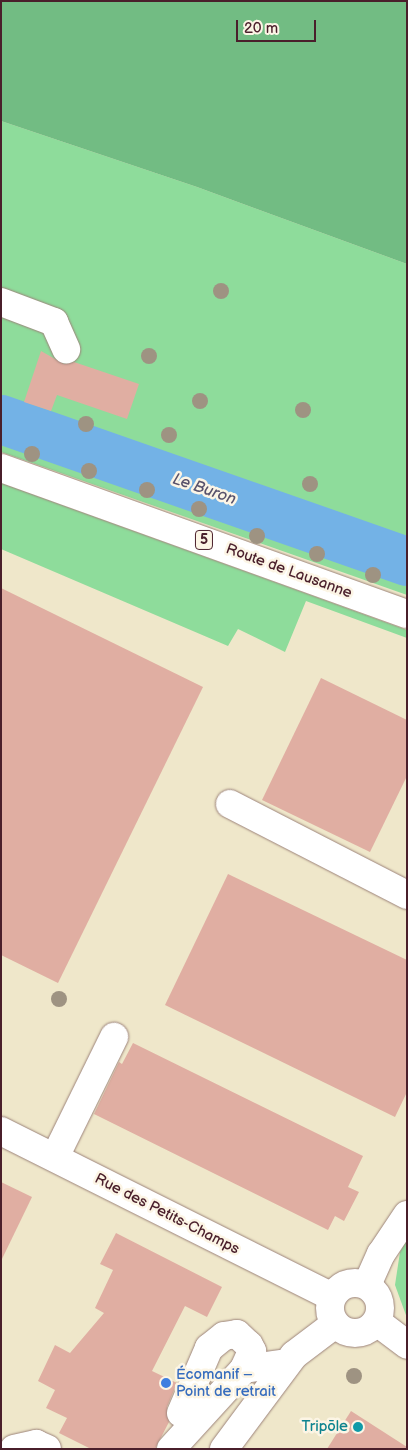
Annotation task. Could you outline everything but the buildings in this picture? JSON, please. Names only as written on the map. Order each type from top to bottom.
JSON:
[{"type":"street","points":[[1,302],[54,322],[66,349]]},
{"type":"street","name":"Route de Lausanne","points":[[1,468],[407,614]]},
{"type":"street","points":[[230,804],[407,895]]},
{"type":"street","points":[[55,1157],[114,1037]]},
{"type":"street","name":"Rue des Petits-Champs","points":[[1,1131],[332,1297]]},
{"type":"street","points":[[367,1285],[381,1254],[407,1215]]},
{"type":"street","points":[[347,1284],[367,1285],[375,1292],[380,1301],[377,1322],[370,1329],[352,1333],[335,1324],[330,1316],[332,1297],[347,1284]]},
{"type":"street","points":[[377,1322],[407,1345]]},
{"type":"street","points":[[224,1449],[287,1364],[335,1324]]},
{"type":"street","points":[[171,1449],[244,1369],[252,1352],[249,1344],[237,1334],[224,1336],[209,1348],[181,1412]]},
{"type":"street","points":[[244,1369],[287,1364]]},
{"type":"street","points":[[14,1449],[36,1444],[47,1449]]},
{"type":"green space","points":[[1,1],[407,1],[407,264],[197,187],[1,121]]},
{"type":"green space","points":[[1,121],[197,187],[407,264],[407,595],[1,452]]},
{"type":"green space","points":[[1,483],[407,630],[407,638],[306,601],[285,652],[238,629],[228,646],[1,549]]},
{"type":"green space","points":[[407,1239],[407,1318],[395,1285],[400,1252]]},
{"type":"waterway","name":"Le Buron","points":[[1,419],[407,561]]},
{"type":"place","name":"Écomanif – Point de retrait","points":[[166,1383]]},
{"type":"place","name":"Tripōle","points":[[358,1427]]}]
